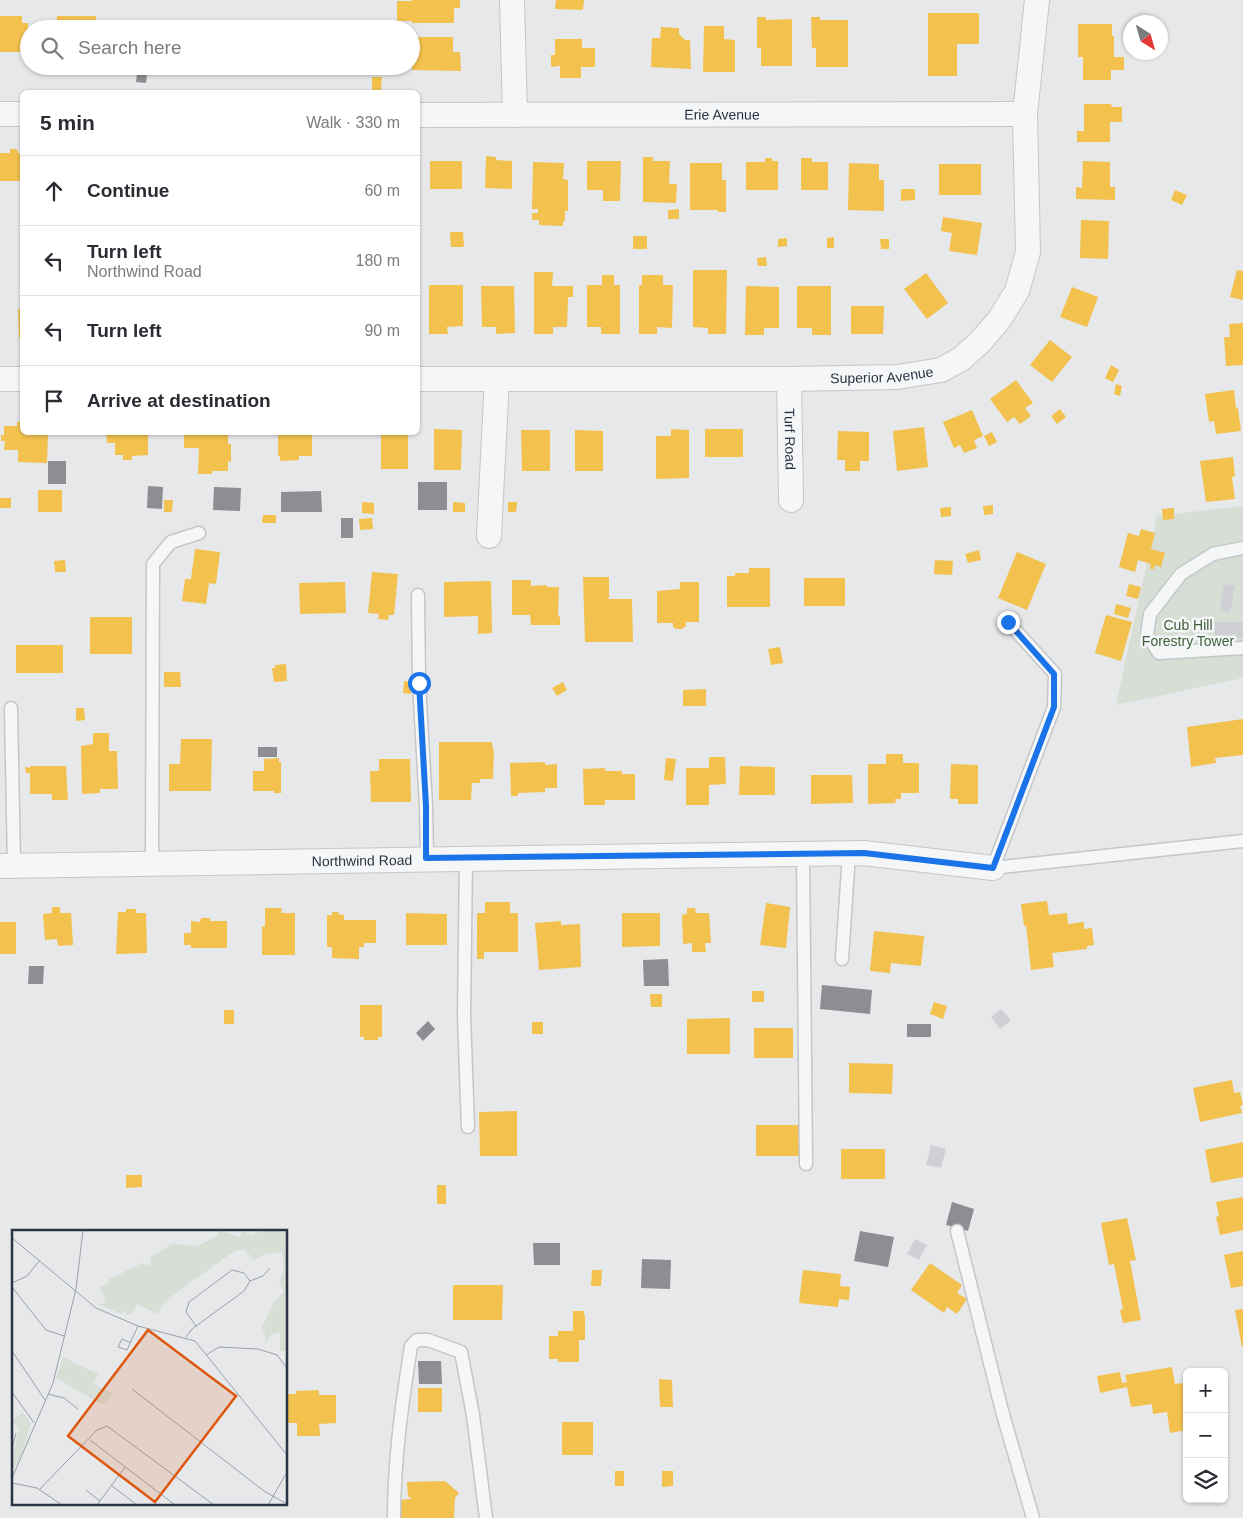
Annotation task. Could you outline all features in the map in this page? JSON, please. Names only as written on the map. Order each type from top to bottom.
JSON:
[{"type":"street","points":[[512,0],[515,115]]},
{"type":"street","name":"Superior Avenue","points":[[420,379],[789,379],[898,377],[940,370],[961,359],[1000,320],[1016,291],[1028,252],[1025,114],[1038,0]]},
{"type":"street","points":[[0,114],[20,114]]},
{"type":"street","name":"Erie Avenue","points":[[420,115],[1025,114]]},
{"type":"street","points":[[0,379],[20,379]]},
{"type":"street","points":[[489,536],[497,379]]},
{"type":"street","name":"Turf Road","points":[[789,379],[791,500]]},
{"type":"street","name":"Northwind Road","points":[[7,866],[426,858],[864,853],[993,868]]},
{"type":"lane","points":[[152,864],[153,564],[171,542],[199,533]]},
{"type":"lane","points":[[1243,548],[1213,554],[1181,574],[1150,614],[1148,635],[1159,653],[1243,648]]},
{"type":"lane","points":[[418,595],[419,683],[426,806],[426,858]]},
{"type":"lane","points":[[1008,622],[1054,674],[1054,707],[993,868],[1243,841]]},
{"type":"lane","points":[[7,866],[11,708]]},
{"type":"lane","points":[[842,960],[849,853]]},
{"type":"lane","points":[[803,854],[806,1164]]},
{"type":"lane","points":[[466,858],[464,1015],[468,1127]]},
{"type":"lane","points":[[957,1232],[1002,1411],[1033,1518]]},
{"type":"lane","points":[[394,1518],[394,1492],[400,1416],[411,1346],[417,1340],[428,1340],[461,1352],[486,1518]]},
{"type":"green space","name":"Cub Hill Forestry Tower","points":[[1243,506],[1243,678],[1116,705],[1157,516]]},
{"type":"building: Homes","points":[[460,0],[460,8],[454,8],[454,23],[420,23],[420,20],[397,20],[397,1]]},
{"type":"building: Homes","points":[[556,0],[584,0],[583,10],[555,9]]},
{"type":"building: Homes","points":[[928,13],[979,13],[979,44],[957,44],[957,76],[928,76]]},
{"type":"building: Homes","points":[[0,16],[22,16],[22,20],[20,20],[20,52],[0,52]]},
{"type":"building: Homes","points":[[57,16],[96,16],[96,20],[57,20]]},
{"type":"building: Homes","points":[[757,17],[766,17],[766,20],[792,19],[792,66],[761,66],[761,48],[757,48]]},
{"type":"building: Homes","points":[[811,17],[820,17],[820,20],[848,20],[848,67],[816,67],[816,48],[812,48]]},
{"type":"building: Homes","points":[[1078,24],[1112,24],[1114,57],[1123,57],[1124,70],[1111,70],[1111,80],[1083,80],[1083,57],[1078,57]]},
{"type":"building: Homes","points":[[704,26],[724,26],[724,39],[735,40],[735,72],[703,72]]},
{"type":"building: Homes","points":[[661,27],[679,28],[679,34],[685,40],[690,40],[691,69],[651,67],[652,38],[660,38]]},
{"type":"building: Homes","points":[[420,37],[453,37],[453,52],[460,52],[461,71],[420,70]]},
{"type":"building: Homes","points":[[555,39],[582,39],[582,48],[595,48],[595,67],[581,67],[581,78],[560,78],[560,66],[551,67],[551,55],[555,55]]},
{"type":"building: Homes","points":[[372,77],[382,77],[381,90],[372,90]]},
{"type":"building: Homes","points":[[1084,104],[1111,104],[1112,107],[1122,107],[1122,122],[1110,122],[1110,142],[1077,142],[1077,131],[1084,131]]},
{"type":"building: Homes","points":[[10,149],[17,149],[20,154],[20,181],[0,181],[0,153],[10,153]]},
{"type":"building: Homes","points":[[486,156],[496,157],[496,160],[512,161],[512,189],[485,188]]},
{"type":"building: Homes","points":[[643,157],[653,157],[653,161],[670,161],[669,184],[677,184],[676,203],[643,202]]},
{"type":"building: Homes","points":[[765,158],[772,158],[772,161],[778,161],[778,190],[746,190],[746,162],[765,162]]},
{"type":"building: Homes","points":[[801,158],[812,158],[812,162],[828,162],[828,190],[801,190]]},
{"type":"building: Homes","points":[[430,161],[462,161],[462,189],[430,189]]},
{"type":"building: Homes","points":[[587,161],[621,161],[620,201],[603,201],[603,190],[587,190]]},
{"type":"building: Homes","points":[[1083,161],[1110,162],[1110,187],[1115,187],[1115,200],[1076,199],[1076,187],[1082,188]]},
{"type":"building: Homes","points":[[533,162],[564,163],[563,179],[568,180],[568,211],[565,211],[563,226],[539,225],[539,220],[532,220],[532,213],[538,213],[538,209],[532,209]]},
{"type":"building: Homes","points":[[690,163],[722,163],[722,180],[726,180],[726,212],[718,212],[718,210],[690,210]]},
{"type":"building: Homes","points":[[849,163],[879,164],[879,180],[884,180],[884,211],[848,210]]},
{"type":"building: Homes","points":[[939,164],[981,164],[981,195],[939,195]]},
{"type":"building: Homes","points":[[901,189],[915,189],[915,200],[901,201]]},
{"type":"building: Homes","points":[[1175,190],[1187,195],[1182,205],[1171,200]]},
{"type":"building: Homes","points":[[679,209],[679,219],[668,219],[668,210]]},
{"type":"building: Homes","points":[[943,217],[982,223],[977,255],[949,251],[952,233],[941,231]]},
{"type":"building: Homes","points":[[1081,220],[1109,221],[1108,259],[1080,258]]},
{"type":"building: Homes","points":[[450,232],[463,232],[464,247],[451,247]]},
{"type":"building: Homes","points":[[633,236],[647,236],[647,249],[633,249]]},
{"type":"building: Homes","points":[[834,237],[834,248],[827,248],[827,238]]},
{"type":"building: Homes","points":[[787,238],[787,246],[778,247],[778,239]]},
{"type":"building: Homes","points":[[880,239],[889,239],[889,249],[881,249]]},
{"type":"building: Homes","points":[[766,257],[767,266],[758,266],[757,258]]},
{"type":"building: Homes","points":[[693,270],[727,270],[726,334],[708,334],[708,328],[693,327]]},
{"type":"building: Homes","points":[[1237,270],[1243,271],[1243,300],[1230,297]]},
{"type":"building: Homes","points":[[534,272],[553,272],[552,286],[573,286],[573,297],[568,297],[567,327],[553,327],[553,334],[534,334]]},
{"type":"building: Homes","points":[[926,273],[948,303],[927,319],[904,289]]},
{"type":"building: Homes","points":[[602,275],[614,275],[614,285],[620,285],[620,334],[601,334],[601,327],[587,327],[587,285],[602,285]]},
{"type":"building: Homes","points":[[642,275],[663,275],[663,285],[673,285],[672,328],[657,327],[657,334],[639,334],[639,285],[642,285]]},
{"type":"building: Homes","points":[[429,285],[463,285],[463,326],[447,327],[448,334],[429,334]]},
{"type":"building: Homes","points":[[481,286],[514,286],[515,333],[496,334],[496,327],[482,327]]},
{"type":"building: Homes","points":[[746,286],[779,287],[779,328],[764,328],[764,335],[745,335]]},
{"type":"building: Homes","points":[[797,286],[831,286],[831,335],[812,335],[812,328],[797,328]]},
{"type":"building: Homes","points":[[1072,287],[1098,297],[1087,327],[1060,317]]},
{"type":"building: Homes","points":[[851,306],[884,306],[883,334],[851,334]]},
{"type":"building: Homes","points":[[18,309],[20,309],[20,338]]},
{"type":"building: Homes","points":[[1243,323],[1243,365],[1226,366],[1224,337],[1230,337],[1229,324]]},
{"type":"building: Homes","points":[[1050,340],[1072,357],[1052,382],[1030,365]]},
{"type":"building: Homes","points":[[1111,365],[1119,370],[1113,382],[1105,378]]},
{"type":"building: Homes","points":[[1016,380],[1033,403],[1025,408],[1031,416],[1020,424],[1014,417],[1007,422],[990,399]]},
{"type":"building: Homes","points":[[1116,384],[1122,386],[1120,396],[1114,394]]},
{"type":"building: Homes","points":[[1234,390],[1241,431],[1216,434],[1214,421],[1209,422],[1205,394]]},
{"type":"building: Homes","points":[[1060,409],[1066,417],[1057,424],[1051,416]]},
{"type":"building: Homes","points":[[972,410],[983,436],[974,440],[977,448],[964,453],[960,445],[954,448],[943,422]]},
{"type":"building: Homes","points":[[17,422],[20,422],[20,435],[48,435],[47,463],[18,462],[18,450],[4,450],[5,441],[1,441],[1,435],[4,435],[4,426],[17,426]]},
{"type":"building: Homes","points":[[924,427],[928,467],[897,471],[893,431]]},
{"type":"building: Homes","points":[[434,429],[462,430],[461,470],[434,470]]},
{"type":"building: Homes","points":[[671,429],[689,430],[689,478],[656,479],[656,436],[671,436]]},
{"type":"building: Homes","points":[[705,429],[743,429],[743,457],[705,457]]},
{"type":"building: Homes","points":[[521,430],[550,430],[550,471],[522,471]]},
{"type":"building: Homes","points":[[575,430],[603,431],[603,471],[575,471]]},
{"type":"building: Homes","points":[[838,431],[869,432],[869,461],[860,461],[860,471],[845,471],[845,460],[837,460]]},
{"type":"building: Homes","points":[[992,432],[997,442],[989,446],[984,436]]},
{"type":"building: Homes","points":[[106,435],[148,435],[148,455],[132,456],[132,460],[123,460],[123,455],[115,455],[115,443],[107,443]]},
{"type":"building: Homes","points":[[184,435],[228,435],[228,444],[231,444],[231,462],[228,461],[228,471],[212,471],[212,474],[198,474],[199,448],[184,448]]},
{"type":"building: Homes","points":[[278,435],[312,435],[312,456],[299,456],[299,460],[280,461],[280,456],[278,456]]},
{"type":"building: Homes","points":[[381,435],[408,435],[408,469],[381,469]]},
{"type":"building: Homes","points":[[1233,457],[1235,476],[1232,477],[1235,499],[1206,502],[1200,461]]},
{"type":"building: Homes","points":[[38,490],[62,490],[62,512],[38,512]]},
{"type":"building: Homes","points":[[0,498],[11,498],[11,508],[0,508]]},
{"type":"building: Homes","points":[[164,500],[173,500],[172,512],[164,512]]},
{"type":"building: Homes","points":[[362,502],[374,503],[374,514],[362,513]]},
{"type":"building: Homes","points":[[453,502],[465,503],[465,512],[453,512]]},
{"type":"building: Homes","points":[[508,502],[517,502],[516,512],[508,512]]},
{"type":"building: Homes","points":[[993,505],[993,514],[984,515],[983,506]]},
{"type":"building: Homes","points":[[951,507],[951,516],[941,517],[940,508]]},
{"type":"building: Homes","points":[[1174,508],[1174,519],[1163,520],[1162,509]]},
{"type":"building: Homes","points":[[263,515],[276,515],[276,523],[262,523]]},
{"type":"building: Homes","points":[[372,518],[373,529],[360,530],[359,519]]},
{"type":"building: Homes","points":[[1141,529],[1155,533],[1151,549],[1165,553],[1161,567],[1155,565],[1154,569],[1150,569],[1151,564],[1138,560],[1135,572],[1119,567],[1128,533],[1139,536]]},
{"type":"building: Homes","points":[[195,549],[220,552],[216,584],[209,583],[206,604],[182,601],[185,579],[191,579]]},
{"type":"building: Homes","points":[[979,550],[981,560],[968,563],[965,554]]},
{"type":"building: Homes","points":[[1017,552],[1046,564],[1027,610],[998,598]]},
{"type":"building: Homes","points":[[65,560],[66,572],[55,572],[54,561]]},
{"type":"building: Homes","points":[[935,560],[953,561],[952,575],[934,574]]},
{"type":"building: Homes","points":[[749,568],[770,568],[770,607],[727,607],[727,576],[735,576],[735,573],[749,573]]},
{"type":"building: Homes","points":[[372,572],[398,574],[394,615],[389,615],[388,620],[378,619],[379,614],[368,613]]},
{"type":"building: Homes","points":[[583,577],[609,577],[609,598],[607,599],[632,599],[633,642],[585,642]]},
{"type":"building: Homes","points":[[804,578],[845,578],[845,606],[804,606]]},
{"type":"building: Homes","points":[[512,580],[531,580],[531,586],[547,585],[547,587],[559,587],[558,617],[560,616],[560,625],[531,625],[530,615],[512,615]]},
{"type":"building: Homes","points":[[491,581],[492,633],[478,634],[478,616],[444,617],[444,582]]},
{"type":"building: Homes","points":[[345,582],[346,613],[300,614],[299,583]]},
{"type":"building: Homes","points":[[680,582],[699,582],[699,622],[686,622],[686,626],[682,629],[676,629],[673,627],[673,623],[657,623],[657,591],[680,589]]},
{"type":"building: Homes","points":[[1129,584],[1141,587],[1138,599],[1126,596]]},
{"type":"building: Homes","points":[[1116,604],[1131,608],[1128,618],[1114,614]]},
{"type":"building: Homes","points":[[1106,615],[1132,622],[1121,661],[1095,653]]},
{"type":"building: Homes","points":[[90,617],[132,617],[132,654],[90,654]]},
{"type":"building: Homes","points":[[16,645],[63,645],[63,673],[16,673]]},
{"type":"building: Homes","points":[[780,647],[783,663],[771,665],[768,649]]},
{"type":"building: Homes","points":[[286,664],[287,681],[274,682],[272,668],[275,668],[275,665]]},
{"type":"building: Homes","points":[[164,672],[180,672],[181,687],[164,687]]},
{"type":"building: Homes","points":[[404,681],[412,682],[411,694],[403,693]]},
{"type":"building: Homes","points":[[563,682],[567,690],[557,696],[552,688]]},
{"type":"building: Homes","points":[[706,689],[706,706],[683,706],[683,690]]},
{"type":"building: Homes","points":[[76,708],[84,708],[85,720],[76,721]]},
{"type":"building: Homes","points":[[1243,719],[1243,755],[1215,758],[1216,763],[1191,767],[1187,727]]},
{"type":"building: Homes","points":[[93,733],[109,733],[109,751],[117,751],[118,789],[100,789],[100,793],[82,794],[81,746],[93,744]]},
{"type":"building: Homes","points":[[181,739],[212,739],[211,791],[169,791],[169,764],[180,764]]},
{"type":"building: Homes","points":[[439,742],[492,742],[494,750],[493,779],[480,779],[480,783],[472,783],[471,800],[439,800]]},
{"type":"building: Homes","points":[[886,754],[903,754],[903,763],[919,763],[919,793],[901,793],[901,799],[895,799],[896,803],[868,804],[868,764],[886,764]]},
{"type":"building: Homes","points":[[709,757],[725,757],[726,784],[709,785],[709,805],[686,805],[686,768],[709,768]]},
{"type":"building: Homes","points":[[279,758],[279,762],[281,762],[281,793],[253,791],[253,771],[264,771],[264,759]]},
{"type":"building: Homes","points":[[666,758],[676,759],[673,781],[664,780]]},
{"type":"building: Homes","points":[[379,759],[410,759],[411,802],[371,802],[370,771],[379,771]]},
{"type":"building: Homes","points":[[545,762],[545,765],[557,764],[557,788],[545,788],[545,792],[518,793],[518,796],[511,796],[510,763]]},
{"type":"building: Homes","points":[[951,764],[978,765],[978,804],[958,804],[958,799],[950,799]]},
{"type":"building: Homes","points":[[30,766],[66,766],[68,800],[52,800],[52,794],[30,794],[30,773],[26,773],[25,767],[30,768]]},
{"type":"building: Homes","points":[[740,766],[775,767],[775,795],[739,795]]},
{"type":"building: Homes","points":[[605,768],[605,771],[622,771],[622,774],[635,774],[635,800],[605,800],[605,805],[584,805],[583,769]]},
{"type":"building: Homes","points":[[811,775],[852,775],[853,803],[811,804]]},
{"type":"building: Homes","points":[[1047,901],[1049,915],[1067,913],[1068,924],[1084,922],[1084,929],[1092,928],[1094,945],[1087,946],[1087,949],[1052,953],[1054,967],[1031,970],[1026,925],[1024,926],[1021,904]]},
{"type":"building: Homes","points":[[485,902],[510,902],[510,913],[518,913],[518,952],[484,952],[484,959],[477,959],[477,913],[485,913]]},
{"type":"building: Homes","points":[[766,903],[790,907],[786,948],[760,945]]},
{"type":"building: Homes","points":[[52,907],[60,907],[60,913],[71,913],[73,945],[58,946],[57,939],[45,940],[43,914],[52,913]]},
{"type":"building: Homes","points":[[265,908],[282,908],[281,913],[295,913],[295,955],[262,955],[262,926],[265,927]]},
{"type":"building: Homes","points":[[687,908],[695,908],[696,913],[709,913],[711,943],[705,943],[706,952],[692,952],[692,943],[683,944],[682,915],[687,914]]},
{"type":"building: Homes","points":[[126,909],[136,909],[136,913],[146,913],[147,953],[116,954],[118,912],[126,912]]},
{"type":"building: Homes","points":[[332,912],[344,915],[344,920],[376,920],[376,943],[364,943],[364,947],[359,947],[359,959],[332,958],[332,947],[327,947],[327,915],[332,915]]},
{"type":"building: Homes","points":[[406,913],[447,914],[447,945],[406,945]]},
{"type":"building: Homes","points":[[622,913],[660,913],[660,946],[622,947]]},
{"type":"building: Homes","points":[[201,918],[210,918],[210,921],[227,921],[227,948],[191,948],[191,945],[184,945],[184,933],[191,933],[191,921],[200,922]]},
{"type":"building: Homes","points":[[561,921],[561,925],[580,924],[581,967],[539,970],[535,923]]},
{"type":"building: Homes","points":[[0,922],[16,922],[16,954],[0,954]]},
{"type":"building: Homes","points":[[874,931],[924,936],[921,966],[891,963],[890,973],[870,971]]},
{"type":"building: Homes","points":[[752,991],[764,991],[764,1002],[752,1002]]},
{"type":"building: Homes","points":[[650,994],[662,994],[662,1007],[651,1007]]},
{"type":"building: Homes","points":[[934,1002],[947,1006],[943,1019],[930,1014]]},
{"type":"building: Homes","points":[[360,1005],[382,1005],[382,1037],[378,1037],[378,1040],[364,1040],[364,1037],[360,1037]]},
{"type":"building: Homes","points":[[224,1010],[234,1010],[234,1024],[224,1024]]},
{"type":"building: Homes","points":[[730,1018],[730,1054],[687,1054],[687,1019]]},
{"type":"building: Homes","points":[[532,1022],[543,1022],[543,1034],[532,1034]]},
{"type":"building: Homes","points":[[754,1028],[793,1028],[793,1058],[754,1058]]},
{"type":"building: Homes","points":[[849,1063],[893,1064],[892,1094],[849,1093]]},
{"type":"building: Homes","points":[[1232,1080],[1234,1093],[1240,1092],[1243,1105],[1240,1106],[1242,1113],[1200,1122],[1193,1088]]},
{"type":"building: Homes","points":[[517,1111],[517,1156],[480,1156],[479,1112]]},
{"type":"building: Homes","points":[[756,1125],[799,1125],[799,1156],[756,1156]]},
{"type":"building: Homes","points":[[1243,1142],[1243,1177],[1211,1183],[1205,1150]]},
{"type":"building: Homes","points":[[841,1149],[885,1149],[885,1179],[841,1179]]},
{"type":"building: Homes","points":[[126,1175],[142,1175],[142,1187],[126,1188]]},
{"type":"building: Homes","points":[[437,1185],[446,1185],[446,1204],[437,1204]]},
{"type":"building: Homes","points":[[1243,1197],[1243,1230],[1220,1235],[1216,1217],[1219,1216],[1216,1202]]},
{"type":"building: Homes","points":[[1127,1218],[1136,1260],[1130,1261],[1141,1320],[1123,1323],[1120,1310],[1123,1309],[1114,1264],[1109,1265],[1101,1223]]},
{"type":"building: Homes","points":[[1243,1251],[1243,1286],[1231,1288],[1224,1255]]},
{"type":"building: Homes","points":[[930,1263],[962,1285],[957,1293],[967,1299],[957,1314],[947,1307],[944,1313],[911,1290]]},
{"type":"building: Homes","points":[[592,1270],[602,1270],[601,1286],[591,1286]]},
{"type":"building: Homes","points":[[803,1270],[841,1274],[840,1286],[850,1287],[849,1300],[839,1299],[838,1307],[799,1303]]},
{"type":"building: Homes","points":[[453,1285],[503,1285],[502,1320],[453,1320]]},
{"type":"building: Homes","points":[[1243,1309],[1243,1347],[1242,1347],[1235,1310]]},
{"type":"building: Homes","points":[[573,1311],[584,1311],[585,1315],[585,1340],[579,1340],[579,1362],[558,1362],[558,1359],[549,1359],[549,1336],[558,1336],[558,1331],[573,1331]]},
{"type":"building: Homes","points":[[1172,1367],[1175,1384],[1183,1383],[1183,1431],[1170,1433],[1167,1412],[1153,1414],[1152,1404],[1131,1407],[1127,1387],[1100,1393],[1097,1376],[1120,1372],[1122,1383],[1127,1382],[1125,1375]]},
{"type":"building: Homes","points":[[659,1379],[672,1380],[673,1407],[660,1407]]},
{"type":"building: Homes","points":[[418,1388],[442,1388],[442,1412],[418,1412]]},
{"type":"building: Homes","points":[[319,1390],[319,1395],[336,1395],[336,1423],[319,1424],[320,1436],[297,1436],[297,1423],[288,1423],[288,1394],[296,1394],[296,1391]]},
{"type":"building: Homes","points":[[562,1422],[593,1422],[593,1455],[562,1455]]},
{"type":"building: Homes","points":[[615,1471],[624,1471],[624,1486],[615,1486]]},
{"type":"building: Homes","points":[[662,1471],[673,1471],[673,1486],[662,1487]]},
{"type":"building: Homes","points":[[445,1481],[459,1493],[455,1498],[454,1518],[401,1518],[400,1500],[411,1499],[411,1497],[408,1497],[407,1482]]},
{"type":"building: Industry","points":[[137,75],[147,75],[146,83],[136,82]]},
{"type":"building: Industry","points":[[48,461],[66,461],[66,484],[48,484]]},
{"type":"building: Industry","points":[[418,482],[447,482],[447,510],[418,510]]},
{"type":"building: Industry","points":[[148,486],[163,487],[162,509],[147,508]]},
{"type":"building: Industry","points":[[214,487],[241,488],[240,511],[213,510]]},
{"type":"building: Industry","points":[[321,491],[322,512],[281,512],[281,492]]},
{"type":"building: Industry","points":[[341,518],[353,518],[353,538],[341,538]]},
{"type":"building: Industry","points":[[258,747],[277,747],[277,757],[258,757]]},
{"type":"building: Industry","points":[[668,959],[669,986],[644,986],[643,960]]},
{"type":"building: Industry","points":[[29,966],[44,966],[43,984],[28,984]]},
{"type":"building: Industry","points":[[822,985],[872,990],[870,1014],[820,1009]]},
{"type":"building: Industry","points":[[428,1021],[435,1029],[423,1041],[416,1033]]},
{"type":"building: Industry","points":[[907,1024],[931,1024],[931,1037],[907,1037]]},
{"type":"building: Industry","points":[[952,1202],[974,1209],[968,1231],[946,1225]]},
{"type":"building: Industry","points":[[860,1231],[894,1237],[888,1267],[854,1261]]},
{"type":"building: Industry","points":[[533,1243],[560,1243],[560,1265],[534,1265]]},
{"type":"building: Industry","points":[[642,1259],[671,1260],[670,1289],[641,1288]]},
{"type":"building: Industry","points":[[418,1361],[441,1361],[442,1384],[419,1384]]},
{"type":"building: Other","points":[[1224,584],[1235,586],[1230,612],[1220,611]]},
{"type":"building: Other","points":[[1215,622],[1243,622],[1243,638],[1215,639]]},
{"type":"building: Other","points":[[1001,1009],[1011,1020],[1000,1029],[991,1017]]},
{"type":"building: Other","points":[[931,1145],[946,1149],[941,1168],[926,1165]]},
{"type":"building: Other","points":[[915,1239],[927,1245],[919,1260],[907,1254]]},
{"type":"route","points":[[419,683],[426,806],[426,858],[864,853],[993,868],[1054,707],[1054,674],[1008,622]]}]
